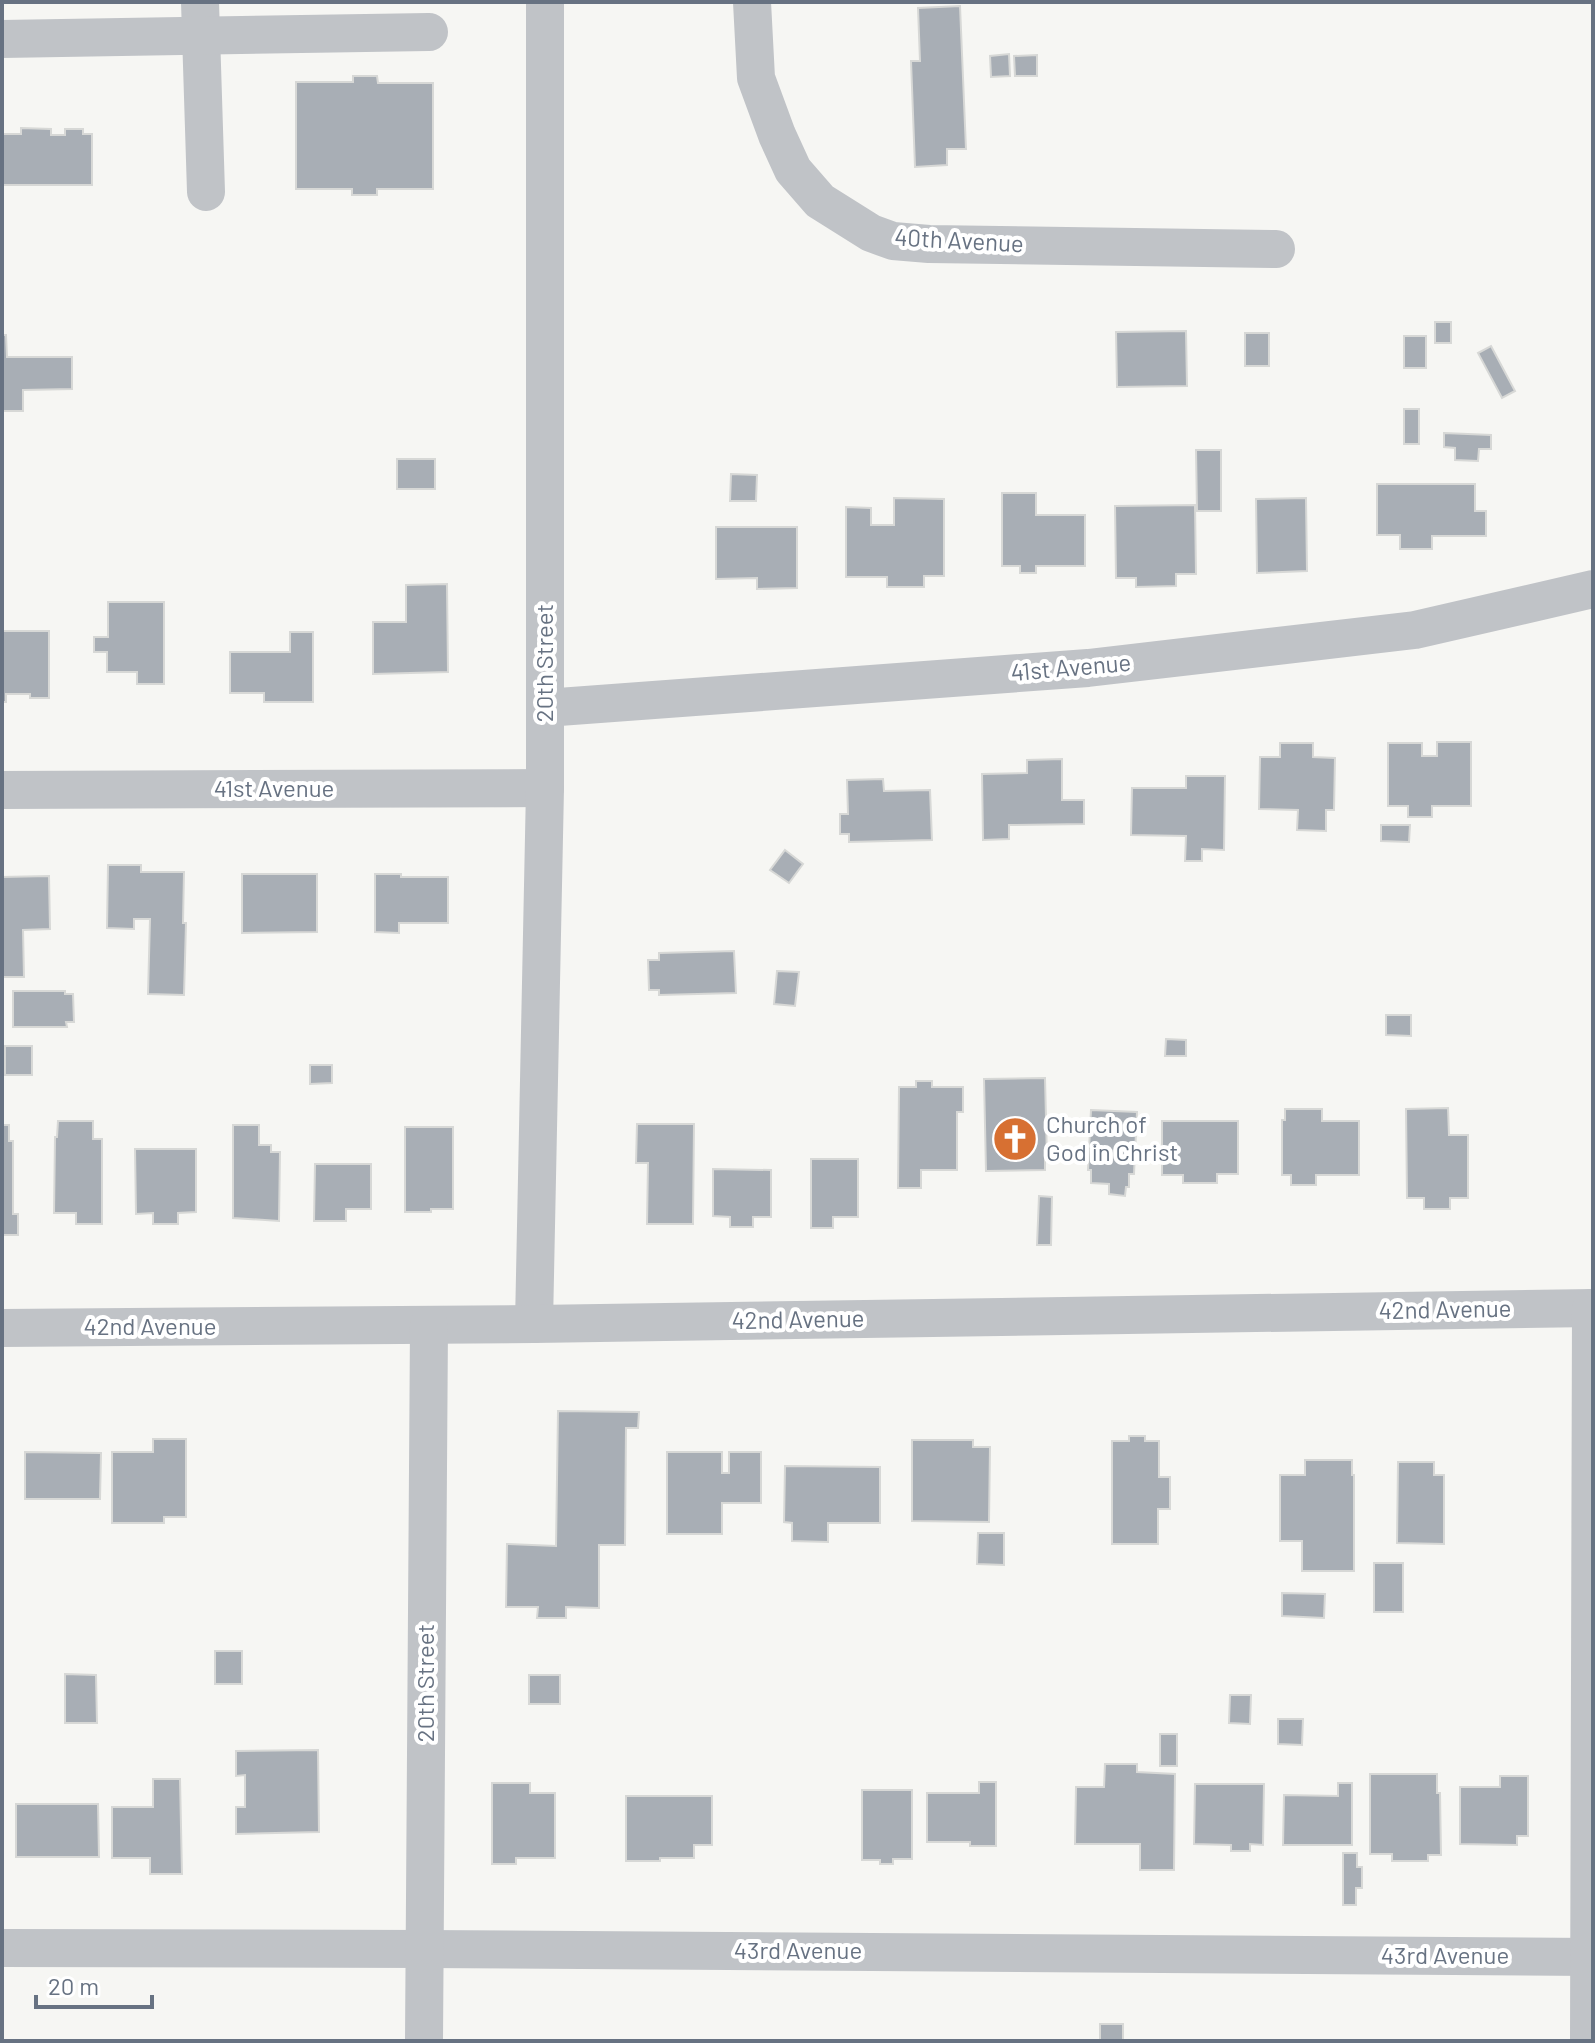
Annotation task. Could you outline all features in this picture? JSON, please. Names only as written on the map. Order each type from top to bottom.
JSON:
[{"type":"street","name":"20th Street","points":[[534,1324],[545,788],[545,2]]},
{"type":"street","name":"40th Avenue","points":[[752,2],[756,78],[793,170],[820,201],[871,233],[893,241],[929,244],[1276,249]]},
{"type":"street","points":[[201,19],[206,192]]},
{"type":"street","points":[[2,39],[201,19],[429,32]]},
{"type":"street","name":"41st Avenue","points":[[545,708],[1088,668],[1415,630],[1593,589]]},
{"type":"street","name":"41st Avenue","points":[[2,790],[545,788]]},
{"type":"street","points":[[1589,2041],[1592,1308]]},
{"type":"street","name":"42nd Avenue","points":[[2,1328],[534,1324],[1592,1308]]},
{"type":"street","name":"20th Street","points":[[424,2041],[429,1325]]},
{"type":"street","name":"43rd Avenue","points":[[2,1948],[1591,1957]]},
{"type":"building","points":[[960,6],[966,149],[947,149],[947,165],[915,167],[911,61],[920,61],[918,8]]},
{"type":"building","points":[[1009,54],[1010,76],[991,77],[990,56]]},
{"type":"building","points":[[1037,55],[1037,76],[1015,76],[1014,56]]},
{"type":"building","points":[[353,76],[377,76],[378,83],[433,83],[433,189],[377,189],[377,195],[352,195],[352,189],[296,189],[296,82],[353,82]]},
{"type":"building","points":[[21,128],[51,129],[51,135],[65,135],[65,129],[83,129],[83,134],[92,134],[92,185],[2,185],[2,134],[21,134]]},
{"type":"building","points":[[1435,322],[1451,322],[1451,343],[1435,343]]},
{"type":"building","points":[[1186,331],[1187,386],[1117,387],[1116,332]]},
{"type":"building","points":[[1245,333],[1269,333],[1269,366],[1245,366]]},
{"type":"building","points":[[2,335],[6,335],[7,357],[72,357],[72,389],[23,390],[23,411],[2,411]]},
{"type":"building","points":[[1404,336],[1426,336],[1426,368],[1404,368]]},
{"type":"building","points":[[1491,346],[1515,391],[1502,398],[1478,353]]},
{"type":"building","points":[[1404,409],[1419,409],[1419,444],[1404,444]]},
{"type":"building","points":[[1444,433],[1491,435],[1491,449],[1479,449],[1478,461],[1455,460],[1455,448],[1444,447]]},
{"type":"building","points":[[1196,450],[1221,450],[1221,511],[1197,511]]},
{"type":"building","points":[[397,459],[435,459],[435,489],[397,489]]},
{"type":"building","points":[[731,474],[757,475],[756,501],[730,501]]},
{"type":"building","points":[[1377,484],[1475,484],[1475,511],[1486,511],[1486,536],[1432,536],[1432,549],[1400,549],[1400,535],[1377,535]]},
{"type":"building","points":[[1002,493],[1036,493],[1036,515],[1085,515],[1085,566],[1036,566],[1036,573],[1020,573],[1020,566],[1002,566]]},
{"type":"building","points":[[894,498],[944,499],[944,576],[924,576],[924,587],[887,587],[887,577],[846,577],[846,507],[871,508],[871,525],[894,525]]},
{"type":"building","points":[[1306,498],[1307,571],[1257,573],[1256,499]]},
{"type":"building","points":[[1195,505],[1196,574],[1176,574],[1176,586],[1136,587],[1136,578],[1116,578],[1115,506]]},
{"type":"building","points":[[716,527],[797,527],[797,588],[757,589],[757,578],[716,579]]},
{"type":"building","points":[[447,584],[448,672],[373,674],[373,622],[406,622],[406,585]]},
{"type":"building","points":[[108,602],[164,602],[164,684],[137,684],[137,672],[107,672],[107,652],[94,652],[94,637],[108,637]]},
{"type":"building","points":[[2,631],[49,631],[49,698],[6,694],[6,702],[2,702]]},
{"type":"building","points":[[290,632],[313,632],[313,702],[264,702],[264,693],[230,693],[230,652],[290,652]]},
{"type":"building","points":[[1437,742],[1471,742],[1471,806],[1432,806],[1432,817],[1408,817],[1408,806],[1388,806],[1388,743],[1422,743],[1422,756],[1437,756]]},
{"type":"building","points":[[1280,743],[1313,743],[1313,757],[1335,758],[1334,810],[1326,810],[1326,831],[1297,830],[1298,810],[1259,809],[1260,757],[1280,757]]},
{"type":"building","points":[[1062,759],[1062,800],[1084,800],[1084,824],[1009,825],[1009,839],[983,840],[982,774],[1027,773],[1027,760]]},
{"type":"building","points":[[1186,776],[1225,776],[1224,850],[1202,849],[1202,861],[1185,861],[1186,836],[1131,835],[1132,788],[1186,788]]},
{"type":"building","points":[[883,779],[884,791],[930,790],[932,840],[849,842],[849,834],[840,834],[840,814],[848,814],[847,780]]},
{"type":"building","points":[[1381,825],[1410,825],[1409,842],[1381,841]]},
{"type":"building","points":[[785,850],[803,864],[789,883],[770,870]]},
{"type":"building","points":[[108,865],[141,865],[141,872],[184,872],[184,995],[148,994],[150,919],[134,919],[134,929],[107,928]]},
{"type":"building","points":[[242,874],[317,874],[317,932],[242,933]]},
{"type":"building","points":[[375,874],[448,877],[448,923],[399,923],[399,933],[375,932]]},
{"type":"building","points":[[49,876],[50,929],[23,930],[24,977],[2,977],[2,877]]},
{"type":"building","points":[[734,951],[736,993],[659,995],[659,990],[649,990],[648,960],[659,960],[659,953]]},
{"type":"building","points":[[777,971],[799,972],[795,1006],[774,1004]]},
{"type":"building","points":[[13,991],[65,991],[65,994],[73,994],[74,1022],[66,1022],[67,1027],[13,1027]]},
{"type":"building","points":[[1386,1015],[1411,1015],[1411,1036],[1386,1035]]},
{"type":"building","points":[[1166,1039],[1186,1040],[1186,1056],[1165,1056]]},
{"type":"building","points":[[5,1046],[32,1046],[32,1075],[5,1075]]},
{"type":"building","points":[[310,1065],[332,1065],[332,1083],[310,1084]]},
{"type":"building","points":[[1045,1078],[1045,1170],[986,1171],[984,1079]]},
{"type":"building","points":[[916,1081],[932,1081],[932,1087],[963,1087],[963,1112],[957,1112],[957,1170],[921,1170],[921,1188],[898,1188],[899,1087],[916,1087]]},
{"type":"building","points":[[1448,1108],[1449,1135],[1468,1135],[1468,1198],[1450,1198],[1450,1209],[1424,1209],[1424,1198],[1407,1198],[1406,1109]]},
{"type":"building","points":[[1285,1109],[1322,1109],[1322,1121],[1359,1121],[1359,1175],[1316,1175],[1316,1185],[1291,1185],[1291,1175],[1282,1175],[1282,1120],[1285,1120]]},
{"type":"building","points":[[1091,1110],[1137,1112],[1134,1174],[1129,1174],[1125,1196],[1109,1194],[1109,1184],[1091,1183],[1091,1170],[1088,1170]]},
{"type":"building","points":[[58,1121],[93,1121],[93,1139],[102,1139],[102,1224],[76,1224],[76,1213],[54,1213]]},
{"type":"building","points":[[1162,1121],[1238,1121],[1238,1174],[1217,1174],[1217,1183],[1183,1183],[1183,1175],[1162,1175]]},
{"type":"building","points":[[637,1124],[694,1124],[693,1224],[647,1224],[648,1163],[636,1163]]},
{"type":"building","points":[[2,1125],[9,1125],[9,1141],[13,1141],[13,1214],[18,1214],[18,1235],[2,1235]]},
{"type":"building","points":[[233,1125],[259,1125],[259,1145],[271,1145],[271,1152],[280,1152],[279,1221],[233,1218]]},
{"type":"building","points":[[405,1127],[453,1127],[453,1209],[405,1212]]},
{"type":"building","points":[[135,1149],[196,1149],[196,1212],[178,1213],[178,1224],[153,1224],[153,1213],[136,1214]]},
{"type":"building","points":[[811,1159],[858,1159],[858,1217],[833,1217],[833,1228],[811,1228]]},
{"type":"building","points":[[315,1164],[371,1164],[371,1209],[346,1209],[346,1221],[314,1221]]},
{"type":"building","points":[[713,1169],[771,1170],[771,1217],[753,1217],[753,1227],[730,1227],[730,1217],[713,1216]]},
{"type":"building","points":[[1039,1196],[1052,1197],[1051,1245],[1037,1245]]},
{"type":"building","points":[[558,1411],[639,1412],[638,1428],[626,1428],[625,1545],[599,1545],[599,1608],[566,1607],[566,1618],[537,1618],[538,1607],[506,1607],[507,1544],[556,1546]]},
{"type":"building","points":[[1129,1436],[1145,1436],[1145,1441],[1159,1441],[1159,1477],[1170,1477],[1170,1509],[1158,1509],[1158,1544],[1112,1544],[1112,1441],[1129,1441]]},
{"type":"building","points":[[153,1439],[186,1439],[186,1517],[164,1517],[164,1523],[112,1523],[112,1452],[153,1452]]},
{"type":"building","points":[[912,1440],[973,1440],[973,1447],[990,1447],[989,1522],[912,1521]]},
{"type":"building","points":[[25,1452],[101,1453],[100,1499],[25,1499]]},
{"type":"building","points":[[667,1452],[722,1452],[722,1473],[729,1473],[729,1452],[761,1452],[761,1503],[722,1503],[722,1534],[667,1534]]},
{"type":"building","points":[[1305,1460],[1352,1460],[1354,1571],[1302,1571],[1302,1541],[1280,1541],[1280,1475],[1305,1475]]},
{"type":"building","points":[[1398,1462],[1434,1462],[1434,1475],[1444,1475],[1444,1544],[1397,1543]]},
{"type":"building","points":[[785,1466],[880,1467],[880,1523],[828,1523],[828,1542],[792,1541],[792,1523],[784,1522]]},
{"type":"building","points":[[978,1533],[1004,1533],[1004,1565],[977,1564]]},
{"type":"building","points":[[1374,1563],[1403,1563],[1403,1612],[1374,1612]]},
{"type":"building","points":[[1282,1593],[1325,1594],[1324,1618],[1282,1616]]},
{"type":"building","points":[[215,1651],[242,1651],[242,1684],[215,1684]]},
{"type":"building","points":[[65,1674],[96,1675],[97,1723],[65,1723]]},
{"type":"building","points":[[529,1675],[560,1675],[560,1704],[529,1704]]},
{"type":"building","points":[[1230,1695],[1251,1695],[1250,1724],[1229,1723]]},
{"type":"building","points":[[1278,1719],[1303,1719],[1302,1745],[1278,1744]]},
{"type":"building","points":[[1160,1734],[1177,1734],[1177,1766],[1160,1766]]},
{"type":"building","points":[[318,1750],[319,1832],[236,1834],[236,1807],[245,1807],[245,1775],[236,1776],[236,1751]]},
{"type":"building","points":[[1105,1764],[1137,1764],[1137,1772],[1175,1774],[1174,1870],[1140,1870],[1140,1844],[1075,1844],[1076,1787],[1104,1787]]},
{"type":"building","points":[[1370,1774],[1437,1774],[1441,1855],[1428,1855],[1428,1861],[1392,1861],[1392,1854],[1370,1854]]},
{"type":"building","points":[[1500,1776],[1528,1776],[1528,1836],[1517,1836],[1517,1845],[1460,1844],[1460,1787],[1500,1787]]},
{"type":"building","points":[[153,1779],[180,1779],[182,1874],[150,1874],[150,1858],[112,1858],[112,1807],[153,1807]]},
{"type":"building","points":[[979,1782],[996,1782],[996,1846],[970,1846],[970,1842],[927,1842],[927,1793],[979,1793]]},
{"type":"building","points":[[492,1783],[530,1783],[530,1793],[555,1793],[555,1858],[516,1858],[516,1864],[492,1864]]},
{"type":"building","points":[[1338,1783],[1352,1783],[1352,1845],[1283,1845],[1284,1795],[1338,1796]]},
{"type":"building","points":[[1195,1784],[1264,1784],[1263,1845],[1250,1844],[1250,1851],[1231,1851],[1231,1845],[1194,1844]]},
{"type":"building","points":[[862,1790],[912,1790],[912,1859],[893,1859],[893,1864],[862,1860]]},
{"type":"building","points":[[626,1796],[712,1796],[712,1845],[694,1845],[694,1858],[626,1861]]},
{"type":"building","points":[[16,1804],[98,1804],[99,1857],[16,1857]]},
{"type":"building","points":[[1343,1853],[1357,1853],[1357,1867],[1362,1867],[1362,1888],[1356,1888],[1356,1905],[1343,1905]]},
{"type":"building","points":[[1100,2024],[1123,2024],[1123,2041],[1100,2041]]},
{"type":"place","name":"Church of God in Christ","points":[[1015,1139]]}]
